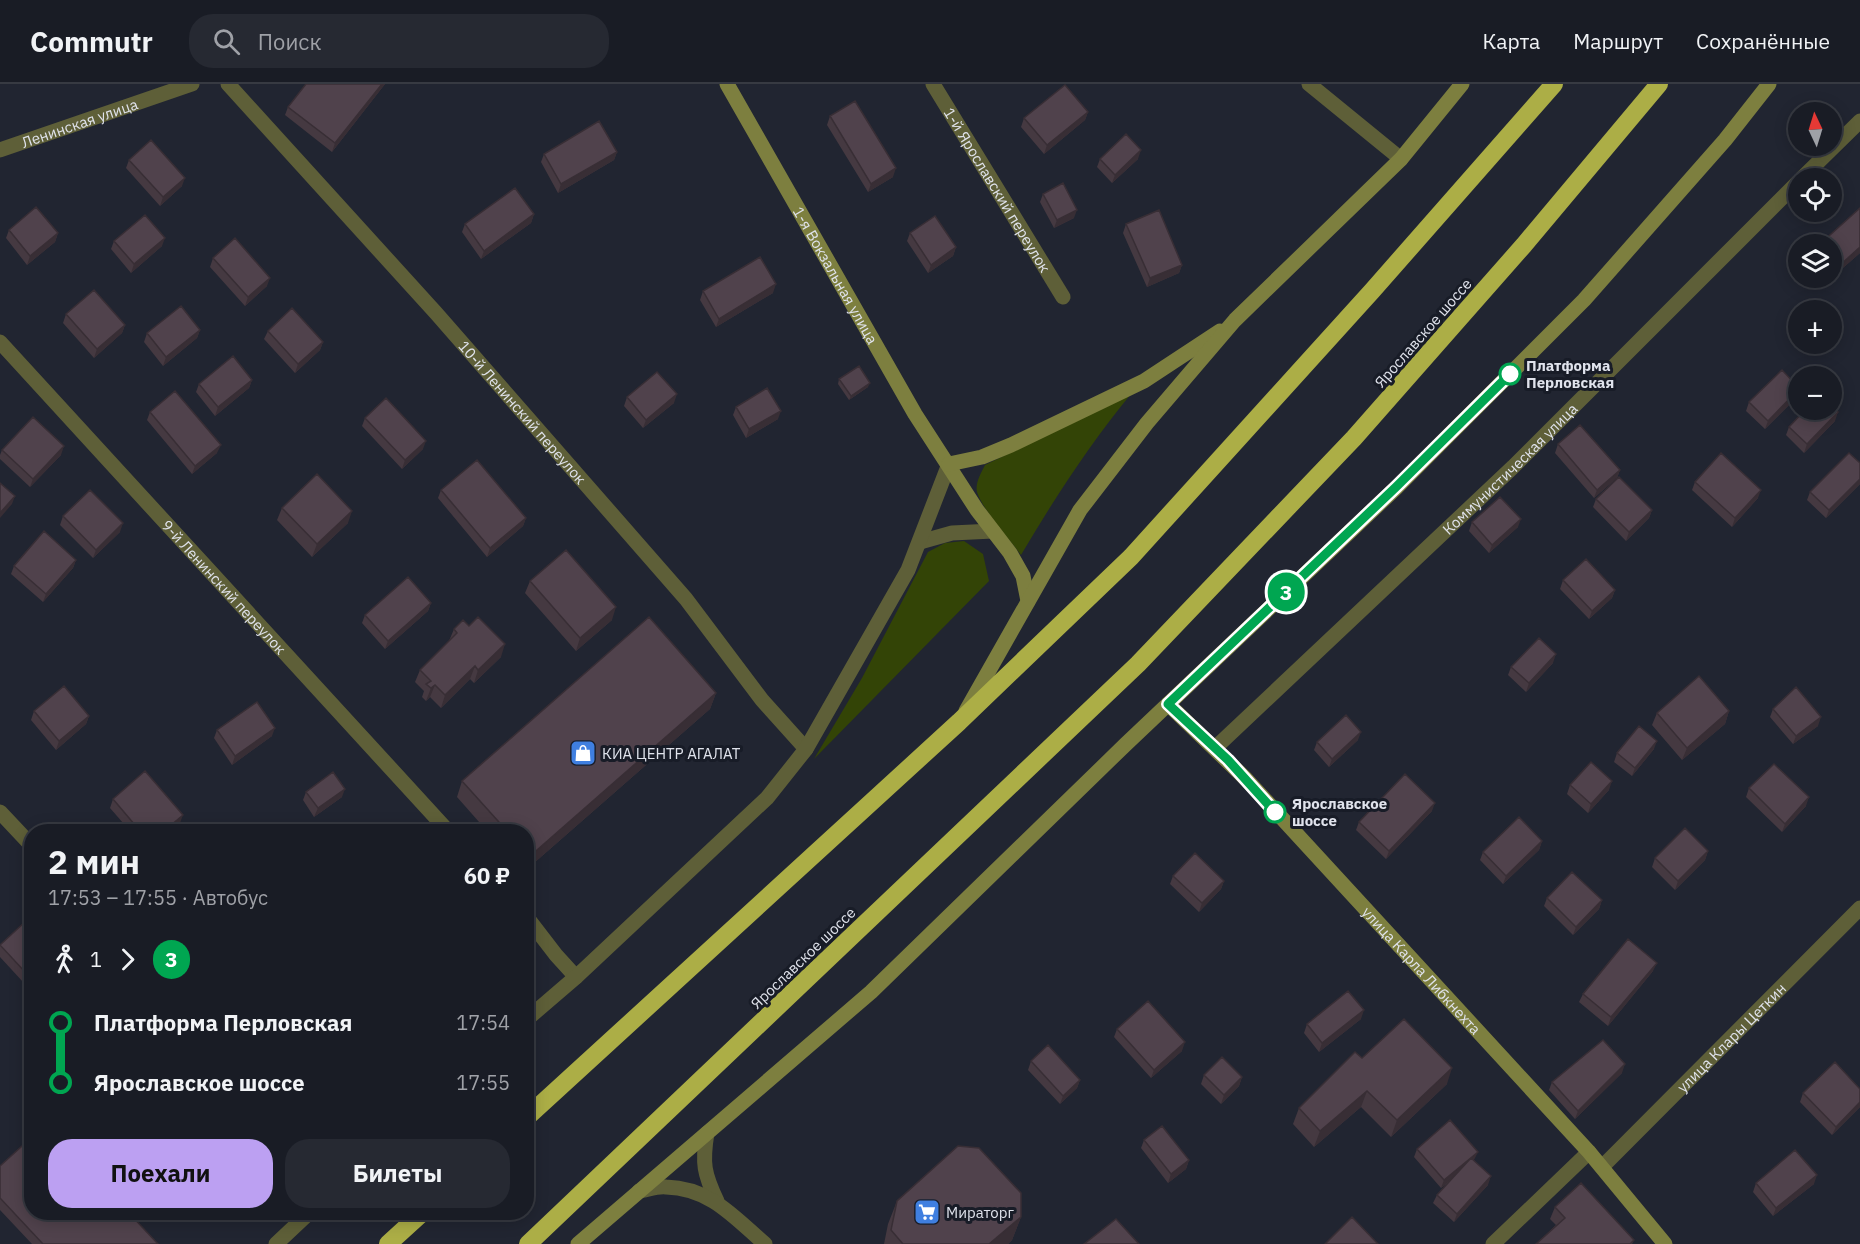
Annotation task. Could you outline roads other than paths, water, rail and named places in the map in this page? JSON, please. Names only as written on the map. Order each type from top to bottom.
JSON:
[{"type":"highway","points":[[534,1111],[959,722],[1131,557],[1372,291],[1554,84]]},
{"type":"highway","name":"Ярославское шоссе","points":[[528,1244],[1138,664],[1354,438],[1524,245],[1659,84]]},
{"type":"highway","points":[[388,1244],[414,1220]]},
{"type":"street","name":"Ленинская улица","points":[[0,150],[192,84]]},
{"type":"street","name":"10-й Ленинский переулок","points":[[228,84],[436,313],[678,590],[762,700],[806,749]]},
{"type":"street","name":"1-я Вокзальная улица","points":[[727,84],[915,414],[977,510],[1010,553],[1023,576],[1028,601]]},
{"type":"street","name":"1-й Ярославский переулок","points":[[933,84],[1063,297]]},
{"type":"street","points":[[1309,84],[1401,159]]},
{"type":"street","points":[[959,722],[1080,510],[1147,423],[1235,320],[1401,159],[1462,84]]},
{"type":"street","points":[[578,1244],[872,992],[1168,704],[1396,487],[1584,300],[1725,140],[1768,84]]},
{"type":"street","points":[[1812,168],[1860,121]]},
{"type":"street","name":"Коммунистическая улица","points":[[1215,748],[1512,467],[1788,192]]},
{"type":"street","points":[[534,1013],[576,977],[767,798],[806,749],[908,570],[949,464],[982,457],[1011,445],[1144,381],[1235,320]]},
{"type":"street","name":"9-й Ленинский переулок","points":[[0,342],[442,824]]},
{"type":"street","points":[[920,542],[952,533],[993,531]]},
{"type":"street","name":"улица Карла Либкнехта","points":[[1168,704],[1234,767],[1589,1152],[1665,1244]]},
{"type":"street","points":[[0,812],[24,838]]},
{"type":"street","name":"улица Клары Цеткин","points":[[1602,1167],[1860,908]]},
{"type":"street","points":[[534,927],[556,956],[576,977]]},
{"type":"street","points":[[707,1133],[703,1155],[706,1178],[717,1201]]},
{"type":"street","points":[[1493,1244],[1589,1152]]},
{"type":"street","points":[[639,1191],[664,1186],[687,1189],[717,1201],[765,1244]]},
{"type":"street","points":[[276,1244],[302,1220]]},
{"type":"place","name":"Платформа Перловская","points":[[1510,374]]},
{"type":"place","name":"КИА ЦЕНТР АГАЛАТ","points":[[583,753]]},
{"type":"place","name":"Ярославское шоссе","points":[[1275,812]]},
{"type":"place","name":"Мираторг","points":[[927,1212]]}]
